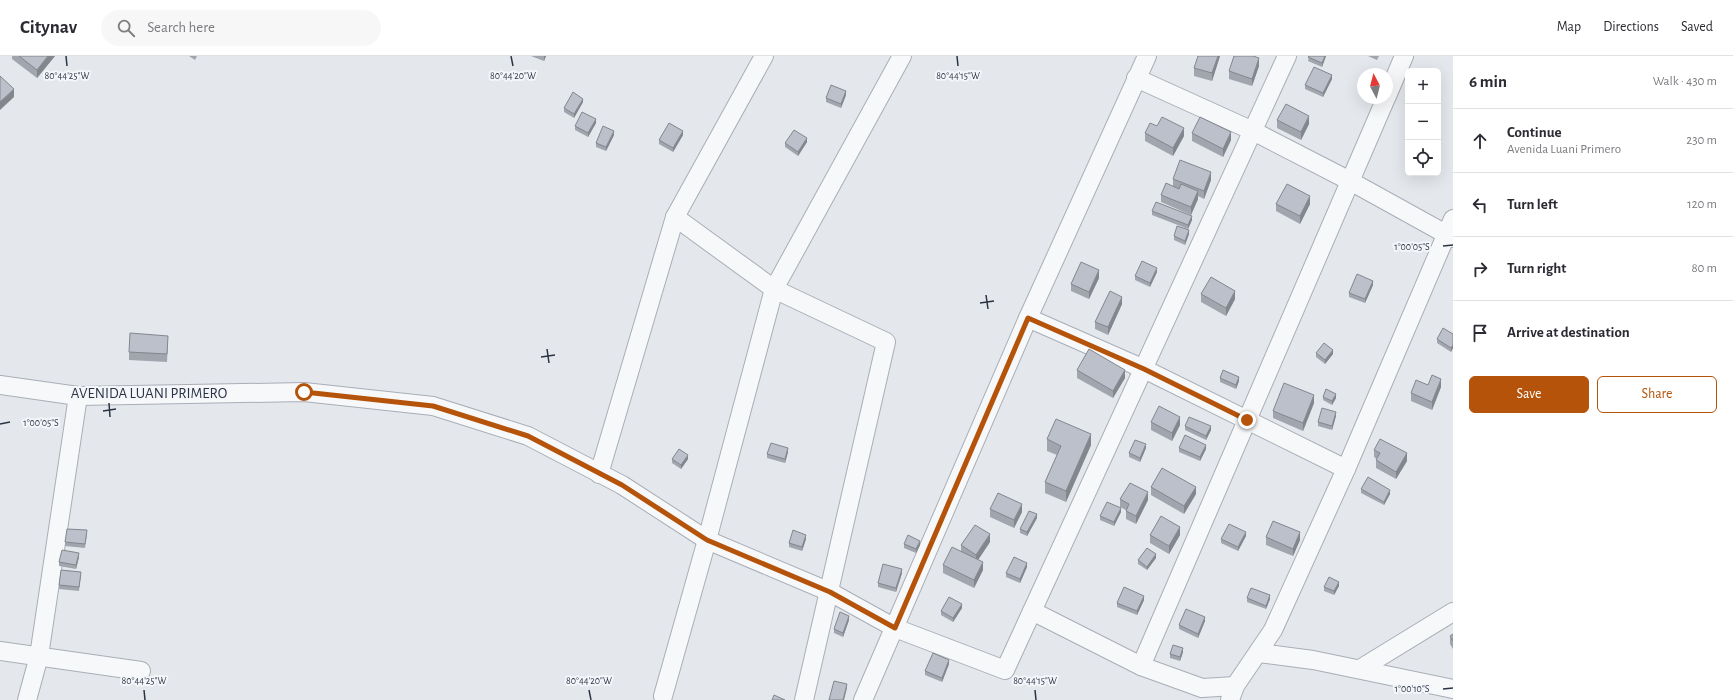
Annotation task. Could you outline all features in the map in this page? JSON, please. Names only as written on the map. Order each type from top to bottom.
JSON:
[{"type":"street","points":[[599,474],[675,218],[764,56]]},
{"type":"street","points":[[662,696],[707,540],[774,289],[902,56]]},
{"type":"street","points":[[863,700],[1028,318],[1147,56]]},
{"type":"street","points":[[1136,78],[1253,131],[1350,181],[1451,230],[1346,469],[1273,630],[1233,693],[1202,688],[1141,666],[1032,611],[1144,369],[1253,131],[1287,56]]},
{"type":"street","points":[[1393,83],[1404,56]]},
{"type":"street","points":[[1141,666],[1384,104]]},
{"type":"street","points":[[675,218],[774,289],[886,342],[830,592],[804,700]]},
{"type":"street","points":[[1028,318],[1144,369],[1346,469]]},
{"type":"street","name":"AVENIDA LUANI PRIMERO","points":[[0,385],[78,396],[304,392],[433,406],[528,436],[622,485],[707,540],[830,592],[895,628],[1005,670],[1032,611]]},
{"type":"street","points":[[27,700],[39,656],[78,396]]},
{"type":"street","points":[[1360,669],[1453,612]]},
{"type":"street","points":[[0,651],[141,671]]},
{"type":"street","points":[[1259,653],[1313,660],[1453,689]]},
{"type":"building","points":[[19,56],[48,56],[37,70]]},
{"type":"building","points":[[1198,56],[1218,56],[1212,73],[1194,68]]},
{"type":"building","points":[[1234,56],[1253,56],[1259,58],[1252,79],[1229,71]]},
{"type":"building","points":[[1325,56],[1322,63],[1308,57]]},
{"type":"building","points":[[1314,67],[1332,75],[1323,93],[1305,85]]},
{"type":"building","points":[[0,76],[14,89],[0,102]]},
{"type":"building","points":[[831,85],[846,91],[841,104],[826,98]]},
{"type":"building","points":[[573,92],[583,99],[574,114],[564,108]]},
{"type":"building","points":[[1286,104],[1309,116],[1301,132],[1277,120]]},
{"type":"building","points":[[582,112],[596,119],[588,133],[575,126]]},
{"type":"building","points":[[1162,117],[1184,128],[1173,148],[1145,133],[1150,123],[1157,126]]},
{"type":"building","points":[[1200,117],[1231,132],[1223,149],[1192,133]]},
{"type":"building","points":[[669,123],[683,131],[673,148],[659,140]]},
{"type":"building","points":[[603,126],[614,131],[606,147],[596,143]]},
{"type":"building","points":[[794,130],[807,138],[798,152],[785,143]]},
{"type":"building","points":[[1180,160],[1211,172],[1204,191],[1173,179]]},
{"type":"building","points":[[1166,183],[1179,189],[1181,184],[1198,191],[1191,207],[1161,195]]},
{"type":"building","points":[[1287,184],[1310,196],[1300,216],[1276,204]]},
{"type":"building","points":[[1156,202],[1192,216],[1188,225],[1152,211]]},
{"type":"building","points":[[1177,226],[1189,230],[1185,241],[1174,236]]},
{"type":"building","points":[[1142,261],[1157,268],[1150,283],[1135,276]]},
{"type":"building","points":[[1081,262],[1099,270],[1089,292],[1071,284]]},
{"type":"building","points":[[1357,274],[1373,281],[1365,299],[1349,293]]},
{"type":"building","points":[[1211,277],[1235,291],[1226,308],[1201,294]]},
{"type":"building","points":[[1110,291],[1122,297],[1108,327],[1095,322]]},
{"type":"building","points":[[1443,328],[1453,334],[1453,345],[1451,348],[1437,339]]},
{"type":"building","points":[[130,333],[168,336],[167,354],[129,352]]},
{"type":"building","points":[[1324,343],[1333,350],[1325,360],[1316,353]]},
{"type":"building","points":[[1089,349],[1125,370],[1113,391],[1077,370]]},
{"type":"building","points":[[1223,370],[1239,377],[1236,385],[1220,378]]},
{"type":"building","points":[[1432,375],[1441,379],[1432,402],[1411,393],[1416,380],[1428,385]]},
{"type":"building","points":[[1284,383],[1314,395],[1303,423],[1273,411]]},
{"type":"building","points":[[1326,389],[1336,394],[1332,401],[1323,397]]},
{"type":"building","points":[[1159,406],[1180,417],[1172,433],[1151,422]]},
{"type":"building","points":[[1322,408],[1336,412],[1332,426],[1318,422]]},
{"type":"building","points":[[1189,417],[1211,426],[1206,436],[1185,426]]},
{"type":"building","points":[[1056,419],[1091,434],[1066,491],[1045,482],[1061,446],[1047,439]]},
{"type":"building","points":[[1185,435],[1206,445],[1200,457],[1179,448]]},
{"type":"building","points":[[1380,439],[1407,453],[1396,472],[1376,460],[1380,453],[1374,450]]},
{"type":"building","points":[[1135,440],[1146,444],[1140,458],[1129,453]]},
{"type":"building","points":[[771,443],[788,448],[785,459],[767,454]]},
{"type":"building","points":[[679,449],[688,455],[681,465],[672,459]]},
{"type":"building","points":[[1162,468],[1196,487],[1184,506],[1151,487]]},
{"type":"building","points":[[1368,477],[1390,490],[1384,502],[1361,489]]},
{"type":"building","points":[[1130,483],[1148,492],[1136,516],[1126,511],[1129,504],[1120,499]]},
{"type":"building","points":[[998,493],[1022,504],[1014,520],[990,509]]},
{"type":"building","points":[[1107,502],[1121,508],[1114,522],[1100,516]]},
{"type":"building","points":[[1029,511],[1037,514],[1027,532],[1020,529]]},
{"type":"building","points":[[1161,516],[1180,527],[1169,546],[1150,535]]},
{"type":"building","points":[[1273,521],[1300,532],[1293,549],[1266,537]]},
{"type":"building","points":[[1229,524],[1246,532],[1238,547],[1221,539]]},
{"type":"building","points":[[975,525],[990,534],[976,555],[961,545]]},
{"type":"building","points":[[67,529],[87,530],[85,544],[65,542]]},
{"type":"building","points":[[793,530],[806,535],[802,547],[789,543]]},
{"type":"building","points":[[908,535],[920,541],[916,549],[904,544]]},
{"type":"building","points":[[952,547],[983,562],[974,580],[943,565]]},
{"type":"building","points":[[1147,548],[1156,554],[1147,567],[1138,560]]},
{"type":"building","points":[[62,550],[79,553],[76,565],[59,562]]},
{"type":"building","points":[[1014,557],[1027,563],[1020,579],[1006,573]]},
{"type":"building","points":[[883,564],[902,569],[896,588],[878,583]]},
{"type":"building","points":[[61,570],[81,572],[79,587],[59,585]]},
{"type":"building","points":[[1329,577],[1339,582],[1334,591],[1324,587]]},
{"type":"building","points":[[1124,587],[1144,596],[1137,611],[1117,603]]},
{"type":"building","points":[[1251,588],[1270,595],[1266,606],[1247,598]]},
{"type":"building","points":[[949,597],[962,604],[953,618],[941,611]]},
{"type":"building","points":[[1186,609],[1205,617],[1198,634],[1179,625]]},
{"type":"building","points":[[840,612],[849,616],[843,633],[834,629]]},
{"type":"building","points":[[1453,634],[1453,641],[1450,636]]},
{"type":"building","points":[[1173,645],[1183,648],[1180,657],[1170,654]]},
{"type":"building","points":[[933,653],[949,660],[942,678],[925,671]]},
{"type":"building","points":[[834,681],[847,684],[843,700],[829,700]]},
{"type":"building","points":[[774,695],[785,700],[772,700]]},
{"type":"route","points":[[304,392],[433,406],[528,436],[622,485],[707,540],[830,592],[895,628],[1028,318],[1144,369],[1247,420]]}]
